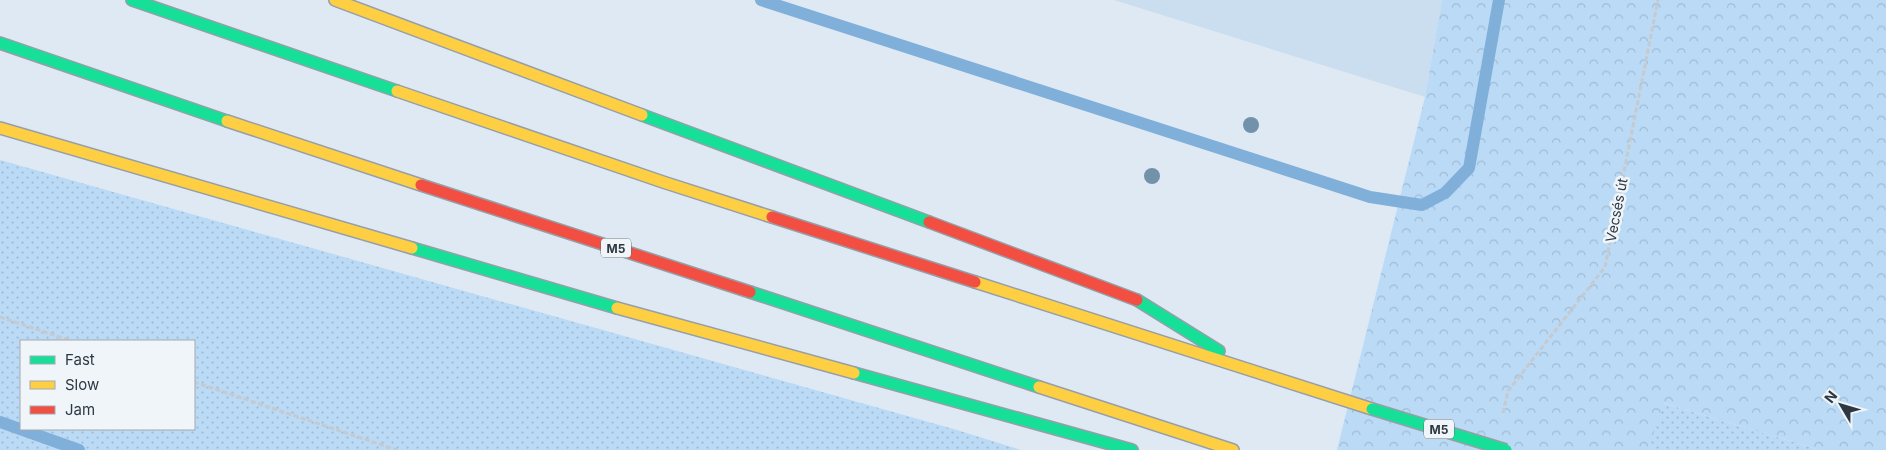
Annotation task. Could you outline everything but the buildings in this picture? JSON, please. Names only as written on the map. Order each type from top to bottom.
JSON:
[{"type":"highway","name":"M5","points":[[132,0],[672,185],[1247,370],[1506,450]]},
{"type":"highway","name":"M5","points":[[335,0],[1143,302],[1247,370]]},
{"type":"highway","name":"M5","points":[[0,43],[210,116],[1233,450]]},
{"type":"highway","points":[[0,128],[638,314],[1132,450]]},
{"type":"path","name":"Vecsés út","points":[[1508,391],[1604,267],[1658,0]]},
{"type":"path","points":[[0,317],[69,340]]},
{"type":"path","points":[[195,382],[397,450]]},
{"type":"shaded area","points":[[1114,0],[1442,0],[1425,97]]},
{"type":"green space","points":[[1442,0],[1886,0],[1886,450],[1820,450],[1664,403],[1648,450],[1337,450],[1425,97]]},
{"type":"green space","points":[[0,160],[957,430],[1021,450],[0,450]]},
{"type":"green space","points":[[1663,403],[1820,450],[1648,450]]},
{"type":"waterway","points":[[761,0],[1370,197],[1422,205],[1445,193],[1469,168],[1499,0]]},
{"type":"waterway","points":[[0,422],[20,429]]},
{"type":"waterway","points":[[23,430],[79,450]]},
{"type":"traffic: fast","points":[[132,0],[397,91]]},
{"type":"traffic: fast","points":[[0,43],[227,121]]},
{"type":"traffic: fast","points":[[642,115],[929,222]]},
{"type":"traffic: fast","points":[[412,248],[617,308]]},
{"type":"traffic: fast","points":[[750,292],[1039,387]]},
{"type":"traffic: fast","points":[[1137,300],[1219,351]]},
{"type":"traffic: fast","points":[[854,373],[1132,450]]},
{"type":"traffic: fast","points":[[1372,409],[1506,450]]},
{"type":"traffic: slow","points":[[335,0],[642,115]]},
{"type":"traffic: slow","points":[[397,91],[663,182],[772,217]]},
{"type":"traffic: slow","points":[[227,121],[421,185]]},
{"type":"traffic: slow","points":[[0,128],[412,248]]},
{"type":"traffic: slow","points":[[975,282],[1372,409]]},
{"type":"traffic: slow","points":[[617,308],[854,373]]},
{"type":"traffic: slow","points":[[1039,387],[1233,450]]},
{"type":"traffic: jam","points":[[421,185],[750,292]]},
{"type":"traffic: jam","points":[[772,217],[975,282]]},
{"type":"traffic: jam","points":[[929,222],[1137,300]]}]
